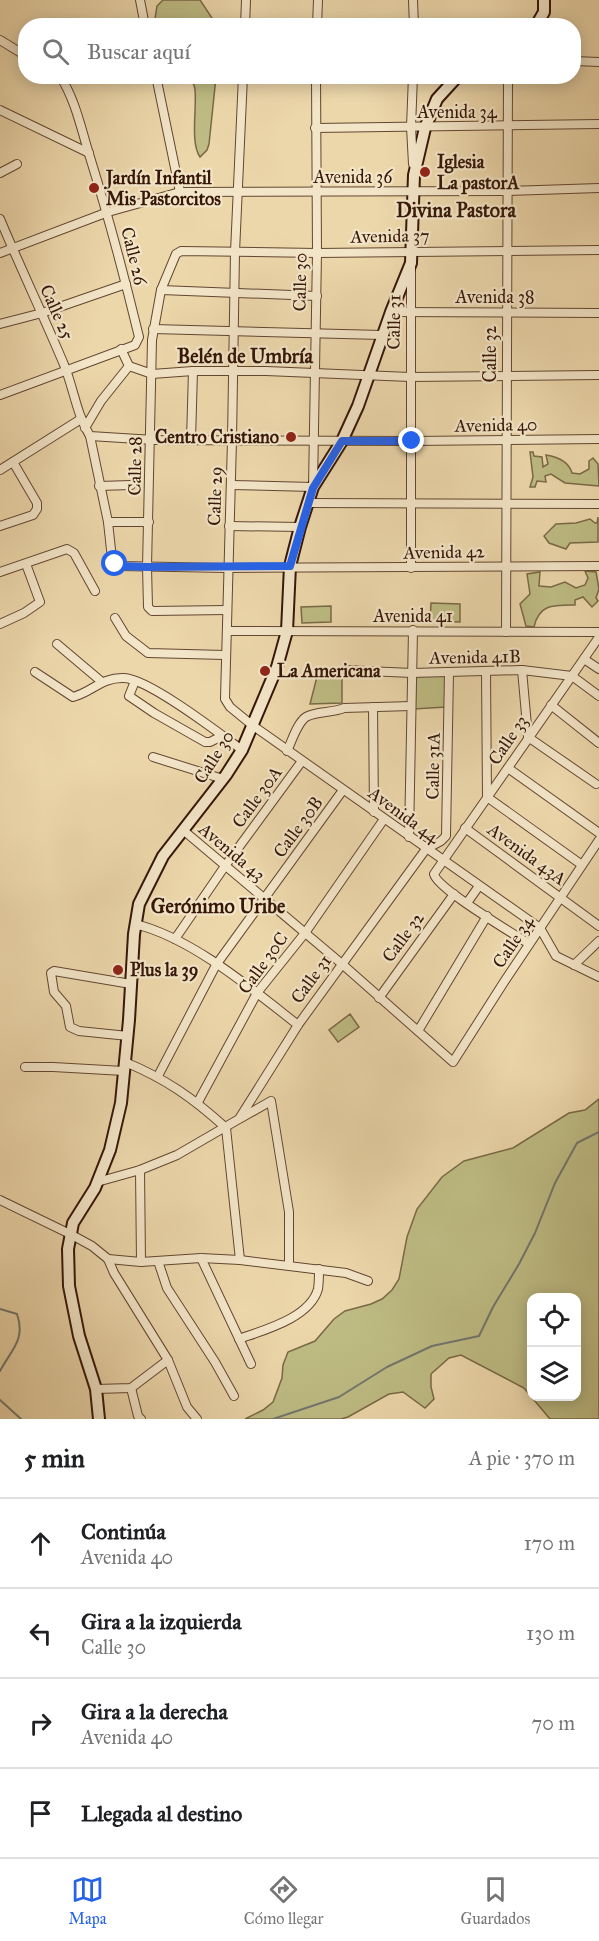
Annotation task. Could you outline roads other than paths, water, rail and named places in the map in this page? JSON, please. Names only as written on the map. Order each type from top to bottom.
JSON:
[{"type":"main road","points":[[540,18],[544,0]]},
{"type":"main road","points":[[414,175],[425,128],[437,99],[451,84]]},
{"type":"main road","name":"Calle 31","points":[[411,262],[414,175]]},
{"type":"main road","name":"Calle 30","points":[[70,1234],[73,1223],[97,1182],[110,1150],[122,1103],[135,924],[139,904],[163,856],[223,779],[242,750],[277,668],[287,631],[290,566],[300,527],[313,488],[342,441],[369,376],[382,335],[411,262]]},
{"type":"main road","points":[[70,1234],[69,1286],[79,1336],[96,1389],[99,1419]]},
{"type":"street","points":[[140,0],[143,18]]},
{"type":"street","points":[[245,18],[246,0]]},
{"type":"street","points":[[317,18],[318,0]]},
{"type":"street","points":[[413,0],[414,18]]},
{"type":"street","points":[[0,40],[18,51]]},
{"type":"street","points":[[581,61],[599,62]]},
{"type":"street","name":"Calle 26","points":[[65,84],[108,212],[139,337],[138,342],[122,349]]},
{"type":"street","points":[[158,84],[180,192]]},
{"type":"street","name":"Calle 29","points":[[243,84],[235,252],[225,699],[230,707],[252,725]]},
{"type":"street","name":"Calle 30","points":[[313,488],[317,253],[316,84]]},
{"type":"street","name":"Calle 31","points":[[413,84],[411,127],[414,175]]},
{"type":"street","name":"Calle 32","points":[[506,632],[507,84]]},
{"type":"street","points":[[0,110],[89,153]]},
{"type":"street","name":"Avenida 34","points":[[315,128],[599,124]]},
{"type":"street","points":[[0,172],[17,164]]},
{"type":"street","name":"Avenida 36","points":[[0,253],[108,212],[180,192],[413,192],[599,188]]},
{"type":"street","name":"Calle 25","points":[[0,219],[66,371],[81,419]]},
{"type":"street","name":"Avenida 37","points":[[181,251],[317,253],[599,250]]},
{"type":"street","name":"Calle 28","points":[[181,251],[176,254],[161,291],[153,329],[148,607],[152,611],[227,610]]},
{"type":"street","name":"Calle 31","points":[[411,262],[411,568]]},
{"type":"street","points":[[0,324],[42,313],[126,284]]},
{"type":"street","points":[[161,291],[316,296]]},
{"type":"street","name":"Avenida 38","points":[[391,312],[599,313]]},
{"type":"street","points":[[153,329],[382,335]]},
{"type":"street","points":[[0,395],[122,349],[129,366],[152,374],[234,371],[410,377],[599,375]]},
{"type":"street","points":[[86,428],[101,401],[129,366]]},
{"type":"street","points":[[191,440],[193,371]]},
{"type":"street","points":[[0,470],[81,419],[90,436],[115,564],[147,567],[227,568],[290,566]]},
{"type":"street","name":"Avenida 40","points":[[90,436],[150,440],[599,439]]},
{"type":"street","points":[[0,526],[33,515],[37,509],[37,503],[13,462]]},
{"type":"street","points":[[100,489],[130,485]]},
{"type":"street","points":[[231,485],[313,488]]},
{"type":"street","points":[[309,503],[599,504]]},
{"type":"street","points":[[108,522],[148,522]]},
{"type":"street","points":[[229,526],[300,527]]},
{"type":"street","points":[[0,572],[67,549],[72,550],[95,591]]},
{"type":"street","points":[[0,624],[24,613],[40,602],[26,564]]},
{"type":"street","name":"Avenida 42","points":[[290,566],[599,567]]},
{"type":"street","points":[[115,618],[126,636],[148,653],[225,655]]},
{"type":"street","points":[[409,837],[413,630]]},
{"type":"street","name":"Avenida 41","points":[[227,631],[599,632]]},
{"type":"street","name":"Calle 33","points":[[443,861],[599,637]]},
{"type":"street","points":[[57,644],[102,682]]},
{"type":"street","points":[[584,659],[599,669]]},
{"type":"street","name":"Avenida 41B","points":[[345,670],[412,673],[522,670],[572,676],[599,696]]},
{"type":"street","points":[[522,670],[528,737],[596,784]]},
{"type":"street","points":[[486,671],[487,797],[582,865]]},
{"type":"street","points":[[35,672],[73,698],[102,682],[125,678],[135,681],[165,697],[242,750]]},
{"type":"street","name":"Calle 31A","points":[[426,849],[446,836],[449,673]]},
{"type":"street","points":[[135,681],[129,693],[130,698],[205,742],[222,736]]},
{"type":"street","points":[[551,705],[599,743]]},
{"type":"street","points":[[374,812],[373,707],[411,706]]},
{"type":"street","name":"Calle 30A","points":[[287,751],[303,721],[309,715],[344,708],[373,707]]},
{"type":"street","name":"Avenida 44","points":[[252,725],[540,928]]},
{"type":"street","points":[[153,757],[223,779]]},
{"type":"street","name":"Calle 30A","points":[[175,939],[302,761]]},
{"type":"street","points":[[508,768],[599,833]]},
{"type":"street","name":"Calle 30B","points":[[158,1076],[216,965],[343,790]]},
{"type":"street","name":"Calle 30C","points":[[198,1102],[257,993],[304,933],[384,819]]},
{"type":"street","name":"Avenida 43A","points":[[465,828],[599,926]]},
{"type":"street","name":"Avenida 43","points":[[183,830],[342,964],[453,1062]]},
{"type":"street","name":"Calle 34","points":[[453,1062],[599,840]]},
{"type":"street","name":"Calle 31","points":[[97,1182],[140,1170],[177,1155],[239,1119],[298,1025],[426,849]]},
{"type":"street","points":[[443,861],[434,874],[435,879],[529,944]]},
{"type":"street","points":[[467,903],[478,886]]},
{"type":"street","name":"Calle 32","points":[[379,998],[454,894]]},
{"type":"street","points":[[418,1031],[487,916]]},
{"type":"street","points":[[135,924],[175,939],[257,993],[298,1025]]},
{"type":"street","points":[[540,928],[556,956],[599,977]]},
{"type":"street","points":[[573,965],[599,941]]},
{"type":"street","points":[[128,1036],[85,1032],[70,1027],[66,1006],[54,992],[51,973],[54,971],[77,974],[131,984]]},
{"type":"street","points":[[25,1067],[125,1067],[158,1076],[198,1102],[226,1128],[240,1260]]},
{"type":"street","points":[[239,1119],[271,1101],[289,1212],[289,1265]]},
{"type":"street","points":[[140,1170],[141,1262]]},
{"type":"street","points":[[0,1200],[92,1246],[108,1259],[114,1273],[168,1360],[188,1407],[197,1419]]},
{"type":"street","points":[[201,1258],[251,1364]]},
{"type":"street","points":[[108,1259],[141,1262],[201,1258],[240,1260],[319,1269],[368,1281]]},
{"type":"street","points":[[158,1261],[167,1288],[234,1396]]},
{"type":"street","points":[[239,1339],[280,1325],[305,1309],[317,1291],[319,1269]]},
{"type":"street","points":[[96,1389],[131,1388],[168,1360]]},
{"type":"street","points":[[131,1388],[138,1416],[141,1419]]},
{"type":"waterway","points":[[273,1419],[339,1397],[387,1367],[432,1346],[479,1336],[535,1233],[555,1183],[577,1143],[599,1132]]},
{"type":"waterway","points":[[0,1309],[17,1314],[20,1331],[16,1344],[0,1371]]},
{"type":"waterway","points":[[0,1400],[21,1419]]},
{"type":"place","name":"Iglesia La pastorA","points":[[425,172]]},
{"type":"place","name":"Jardín Infantil Mis Pastorcitos","points":[[94,188]]},
{"type":"place","name":"Centro Cristiano","points":[[291,437]]},
{"type":"place","name":"La Americana","points":[[265,671]]},
{"type":"place","name":"Plus la 39","points":[[118,970]]},
{"type":"district","name":"Divina Pastora","points":[[456,210]]},
{"type":"district","name":"Belén de Umbría","points":[[245,356]]},
{"type":"district","name":"Gerónimo Uribe","points":[[218,906]]}]
